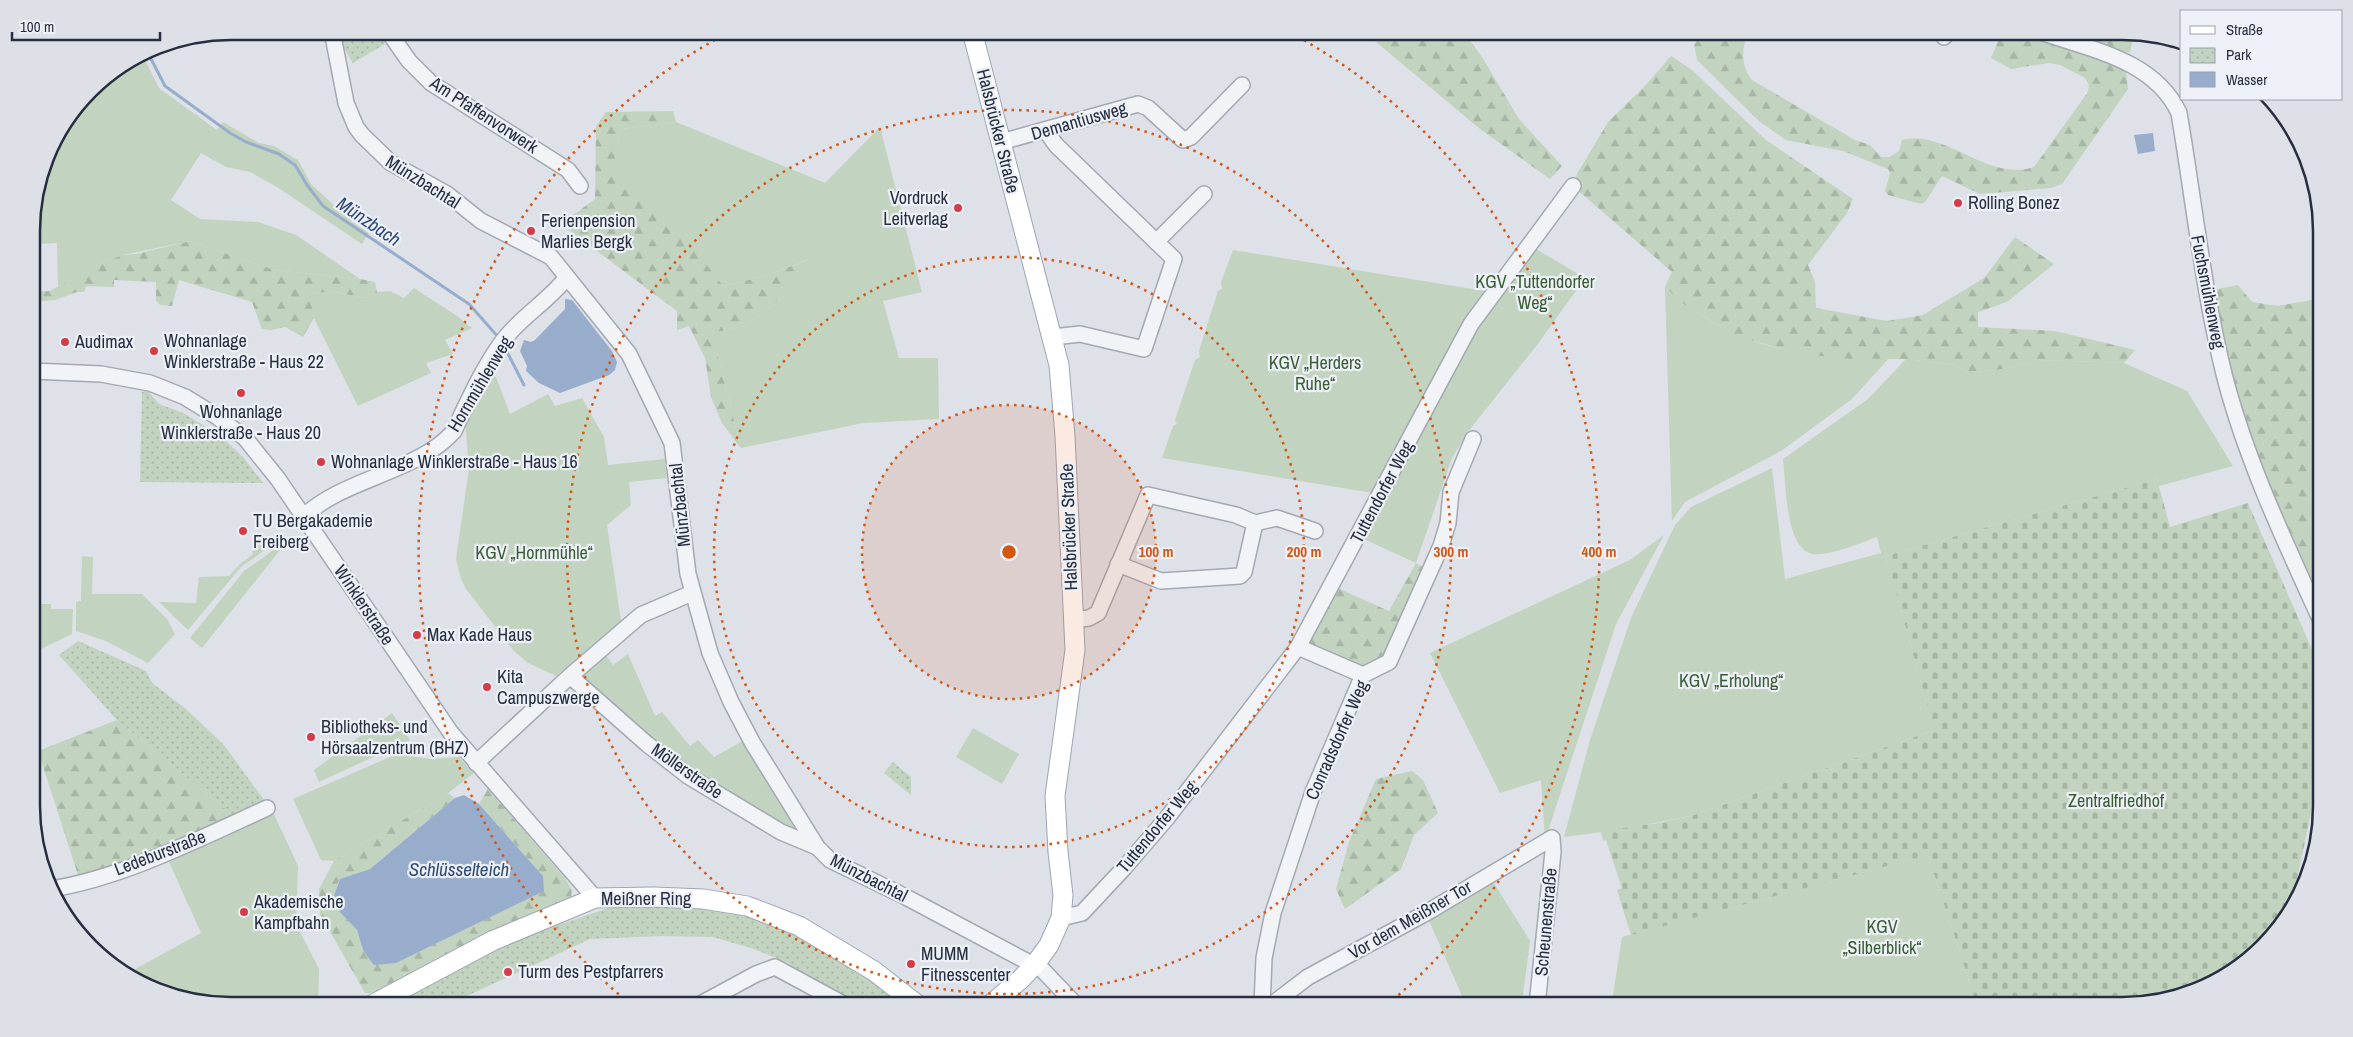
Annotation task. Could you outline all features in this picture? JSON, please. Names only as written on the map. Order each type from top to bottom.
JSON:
[{"type":"main road","name":"Halsbrücker Straße","points":[[974,40],[1059,365],[1065,436],[1073,620],[1074,660],[1056,776],[1055,796],[1063,895],[1061,918],[1049,945],[1034,965],[1000,997]]},
{"type":"main road","name":"Meißner Ring","points":[[387,997],[492,941],[595,898],[703,899],[747,906],[799,926],[874,971],[907,997]]},
{"type":"street","name":"Münzbachtal","points":[[334,40],[346,103],[362,136],[391,163],[447,194],[481,221],[547,254],[623,344],[669,434],[674,456],[692,593],[710,653],[731,702],[752,742],[817,847],[830,860],[1034,965],[1068,997]]},
{"type":"street","name":"Am Pfaffenvorwerk","points":[[397,40],[409,61],[432,83],[568,170],[580,186]]},
{"type":"street","name":"Fuchsmühlenweg","points":[[2065,40],[2116,57],[2156,81],[2174,103],[2179,113],[2195,227],[2226,380],[2261,485],[2313,603]]},
{"type":"street","name":"Demantiusweg","points":[[1001,142],[1138,104],[1148,108],[1183,140],[1191,137],[1242,85]]},
{"type":"street","points":[[1046,131],[1056,145],[1174,259],[1144,349],[1080,334],[1053,337]]},
{"type":"street","name":"Tuttendorfer Weg","points":[[1061,918],[1082,913],[1153,835],[1298,647],[1472,324],[1573,186]]},
{"type":"street","points":[[1156,242],[1204,194]]},
{"type":"street","name":"Hornmühlenweg","points":[[303,517],[312,509],[353,486],[424,454],[447,439],[454,431],[498,349],[507,336],[534,308],[560,286],[567,276]]},
{"type":"street","name":"Winklerstraße","points":[[40,371],[101,374],[140,380],[185,397],[216,416],[245,438],[278,479],[451,733],[595,898]]},
{"type":"street","name":"Conradsdorfer Weg","points":[[1262,997],[1265,951],[1273,913],[1313,792],[1363,675],[1389,662],[1441,546],[1448,523],[1451,492],[1473,439]]},
{"type":"street","points":[[1073,620],[1089,618],[1098,613],[1148,495],[1236,515],[1255,522],[1277,518],[1315,531]]},
{"type":"street","points":[[1118,564],[1161,581],[1240,576],[1244,572],[1255,522]]},
{"type":"street","points":[[476,763],[570,676],[641,615],[692,593]]},
{"type":"street","points":[[1298,647],[1363,675]]},
{"type":"street","name":"Möllerstraße","points":[[570,676],[640,738],[688,776],[781,832],[817,847]]},
{"type":"street","name":"Ledeburstraße","points":[[59,889],[79,885],[180,847],[267,808]]},
{"type":"street","name":"Vor dem Meißner Tor","points":[[1282,997],[1308,977],[1426,913],[1552,838]]},
{"type":"street","name":"Scheunenstraße","points":[[1538,997],[1553,852],[1552,838]]},
{"type":"street","points":[[714,997],[756,974],[775,967],[830,997]]},
{"type":"green space","points":[[339,40],[383,40],[385,44],[353,63]]},
{"type":"green space","points":[[1374,40],[1470,40],[1482,57],[1519,119],[1562,166],[1550,179],[1480,129]]},
{"type":"green space","points":[[1698,40],[1745,40],[1743,56],[1745,68],[1752,80],[1855,140],[1870,145],[1881,157],[1890,157],[1899,151],[1902,140],[1919,139],[1935,142],[2000,168],[2017,170],[2034,167],[2088,92],[2089,85],[2085,78],[2060,65],[2049,63],[2011,69],[1991,58],[1999,40],[2046,40],[2119,67],[2126,72],[2128,89],[2062,184],[2051,188],[1980,194],[1942,176],[1925,202],[1921,204],[1888,195],[1885,191],[1890,173],[1888,169],[1843,151],[1786,140],[1759,121],[1697,60],[1694,45]]},
{"type":"green space","points":[[2080,40],[2129,40],[2132,43],[2130,52],[2119,51]]},
{"type":"green space","points":[[1671,56],[1692,70],[1766,140],[1853,199],[1847,213],[1808,265],[1815,282],[1816,308],[1887,321],[1923,315],[1984,278],[2015,237],[2054,264],[2007,302],[1978,312],[1978,327],[2055,331],[2135,350],[2124,363],[2044,360],[1997,370],[1969,372],[1954,365],[1906,359],[1852,359],[1801,354],[1736,336],[1685,305],[1665,287],[1672,272],[1573,186],[1577,174],[1608,122],[1645,86]]},
{"type":"green space","points":[[145,61],[159,88],[217,130],[223,122],[259,143],[274,146],[298,160],[311,184],[352,222],[369,233],[362,244],[277,187],[250,172],[226,167],[201,153],[171,200],[200,219],[258,222],[296,235],[360,279],[274,270],[190,241],[123,255],[102,263],[58,287],[57,243],[40,244],[40,219],[50,170],[60,147],[72,125],[87,105],[105,87],[125,72]]},
{"type":"green space","points":[[673,111],[676,122],[621,129],[614,164],[674,222],[723,286],[765,276],[810,259],[783,297],[746,326],[712,333],[741,448],[722,423],[711,397],[705,358],[689,326],[677,330],[677,311],[561,224],[595,199],[596,127],[606,112]]},
{"type":"green space","points":[[676,122],[825,183],[880,127],[922,292],[883,301],[899,358],[938,358],[939,419],[863,423],[741,448],[712,333],[746,326],[783,297],[809,259],[765,276],[723,286],[614,164],[621,129]]},
{"type":"green space","points":[[190,241],[274,270],[375,282],[377,292],[366,298],[334,292],[309,293],[314,318],[303,337],[285,327],[271,330],[262,329],[252,302],[179,280],[172,306],[160,305],[156,300],[156,282],[114,280],[114,287],[86,286],[84,292],[77,292],[55,300],[40,301],[40,292],[50,291],[102,263],[123,255],[136,254]]},
{"type":"green space","name":"KGV „Tuttendorfer Weg“","points":[[1531,246],[1585,278],[1537,345],[1467,433],[1452,458],[1416,563],[1366,540],[1459,354]]},
{"type":"green space","name":"KGV „Herders Ruhe“","points":[[1233,250],[1491,292],[1379,494],[1162,458],[1173,426],[1177,424],[1175,420],[1195,360],[1200,357],[1199,351],[1218,291],[1222,289],[1221,282]]},
{"type":"green space","points":[[2238,285],[2252,302],[2278,306],[2313,300],[2313,603],[2261,485],[2207,291]]},
{"type":"green space","points":[[1665,287],[1690,307],[1716,324],[1743,337],[1770,346],[1828,356],[1858,358],[1890,357],[1852,399],[1781,451],[1685,502],[1672,521]]},
{"type":"green space","points":[[414,288],[472,328],[445,340],[453,354],[426,363],[431,373],[358,406],[314,318],[308,293],[334,292],[366,298],[377,292],[390,291],[404,298]]},
{"type":"green space","name":"KGV „Erholung“","points":[[1906,359],[1954,365],[1969,372],[1997,370],[2044,360],[2124,363],[2187,391],[2233,466],[2159,486],[2157,479],[1886,556],[1934,730],[1694,815],[1625,829],[1564,837],[1590,740],[1631,618],[1675,525],[1691,507],[1772,468],[1785,579],[1881,553],[1877,537],[1828,553],[1813,554],[1804,550],[1797,541],[1792,528],[1786,498],[1783,459],[1868,399]]},
{"type":"green space","name":"KGV „Hornmühle“","points":[[490,374],[496,377],[510,414],[548,394],[555,406],[582,398],[604,437],[608,465],[665,459],[667,478],[629,482],[631,505],[607,525],[621,621],[556,676],[528,663],[514,651],[466,589],[461,579],[456,559],[469,469],[465,420]]},
{"type":"green space","points":[[148,391],[159,404],[183,413],[218,434],[243,457],[263,483],[140,482],[142,392]]},
{"type":"green space","name":"Zentralfriedhof","points":[[2157,479],[2170,527],[2248,503],[2313,652],[2313,804],[2296,883],[2281,912],[2266,932],[2248,950],[2228,965],[2206,977],[2183,987],[2159,993],[2134,997],[1974,997],[1928,855],[1631,935],[1617,890],[1622,888],[1606,840],[1603,841],[1601,831],[1659,823],[1694,815],[1934,730],[1886,556]]},
{"type":"green space","points":[[1664,535],[1616,624],[1545,840],[1541,780],[1500,793],[1430,653],[1630,560]]},
{"type":"green space","points":[[256,539],[275,543],[241,567],[188,630],[159,602],[196,603],[199,577],[229,576],[252,555]]},
{"type":"green space","points":[[278,547],[280,550],[202,648],[190,638],[244,571]]},
{"type":"green space","points":[[82,556],[93,557],[92,594],[142,594],[167,619],[175,634],[148,663],[106,641],[76,631],[76,602],[81,601]]},
{"type":"green space","points":[[1416,563],[1430,571],[1389,662],[1363,675],[1298,647],[1333,586],[1389,611]]},
{"type":"green space","points":[[40,604],[51,604],[51,609],[73,609],[72,634],[40,650]]},
{"type":"green space","points":[[78,641],[146,671],[152,683],[186,709],[224,745],[267,804],[235,817],[117,720],[59,655]]},
{"type":"green space","points":[[604,653],[613,665],[628,654],[655,716],[662,712],[690,746],[698,740],[714,757],[743,741],[798,833],[684,768],[577,678]]},
{"type":"green space","points":[[392,713],[410,740],[319,782],[314,770]]},
{"type":"green space","points":[[117,720],[235,817],[162,851],[80,881],[40,757],[40,750]]},
{"type":"green space","points":[[973,728],[1019,754],[1002,784],[956,757]]},
{"type":"green space","points":[[397,754],[431,759],[459,757],[474,773],[448,793],[334,861],[321,860],[293,799]]},
{"type":"green space","points":[[893,762],[911,777],[911,795],[884,773]]},
{"type":"green space","points":[[1412,771],[1423,780],[1438,813],[1414,835],[1401,869],[1345,909],[1336,889],[1349,842],[1376,779]]},
{"type":"green space","points":[[488,789],[564,877],[572,890],[571,898],[469,944],[373,993],[365,993],[320,914],[319,889],[334,861],[448,793],[455,798],[370,869],[339,880],[335,900],[337,906],[357,931],[363,950],[396,963],[543,891],[543,876],[479,804]]},
{"type":"green space","name":"Akademische Kampfbahn","points":[[272,810],[298,866],[296,924],[319,969],[318,997],[219,997],[170,987],[134,970],[201,933],[169,862]]},
{"type":"green space","name":"KGV „Silberblick“","points":[[1928,855],[1974,997],[1613,997],[1622,937]]},
{"type":"green space","points":[[1492,880],[1530,941],[1523,995],[1518,997],[1463,997],[1428,918]]},
{"type":"green space","points":[[618,905],[713,910],[768,922],[806,938],[858,970],[896,997],[842,997],[786,962],[754,949],[713,937],[662,936],[590,939],[464,997],[404,997],[476,958],[522,937]]},
{"type":"water","points":[[2153,133],[2155,151],[2138,154],[2134,135]]},
{"type":"water","points":[[565,299],[572,300],[612,351],[617,362],[615,370],[609,375],[560,393],[539,383],[526,371],[527,366],[520,351],[524,340],[531,342],[535,340],[565,309]]},
{"type":"water","name":"Schlüsselteich","points":[[464,795],[479,804],[543,876],[544,891],[396,963],[374,965],[363,950],[357,930],[340,912],[334,896],[340,879],[370,869],[455,798]]},
{"type":"waterway","name":"Münzbach","points":[[151,58],[165,86],[230,133],[246,142],[279,154],[295,165],[323,206],[469,304],[499,338]]},
{"type":"waterway","name":"Münzbach","points":[[504,346],[524,385]]},
{"type":"place","name":"Rolling Bonez","points":[[1958,203]]},
{"type":"place","name":"Vordruck Leitverlag","points":[[958,208]]},
{"type":"place","name":"Ferienpension Marlies Bergk","points":[[531,231]]},
{"type":"place","name":"Audimax","points":[[65,342]]},
{"type":"place","name":"Wohnanlage Winklerstraße - Haus 22","points":[[154,351]]},
{"type":"place","name":"Wohnanlage Winklerstraße - Haus 20","points":[[241,393]]},
{"type":"place","name":"Wohnanlage Winklerstraße - Haus 16","points":[[321,462]]},
{"type":"place","name":"TU Bergakademie Freiberg","points":[[243,531]]},
{"type":"place","name":"Max Kade Haus","points":[[417,635]]},
{"type":"place","name":"Kita Campuszwerge","points":[[487,687]]},
{"type":"place","name":"Bibliotheks- und Hörsaalzentrum (BHZ)","points":[[311,737]]},
{"type":"place","name":"Akademische Kampfbahn","points":[[244,912]]},
{"type":"place","name":"MUMM Fitnesscenter","points":[[911,964]]},
{"type":"place","name":"Turm des Pestpfarrers","points":[[508,972]]}]
